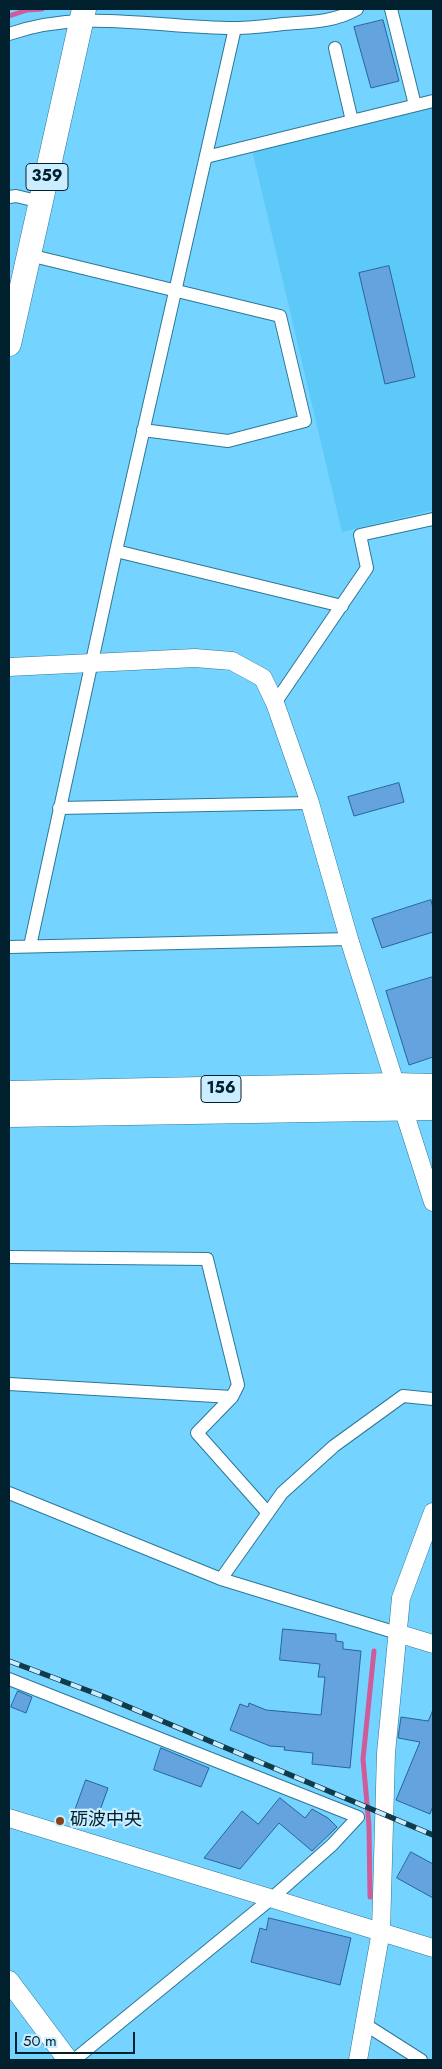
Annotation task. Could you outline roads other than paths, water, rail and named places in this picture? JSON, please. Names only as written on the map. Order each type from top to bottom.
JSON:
[{"type":"highway","name":"359","points":[[9,344],[83,14]]},
{"type":"highway","name":"156","points":[[9,1093],[395,1085],[433,1086]]},
{"type":"highway","name":"156","points":[[9,1115],[433,1108]]},
{"type":"main road","points":[[9,1981],[68,2060]]},
{"type":"street","points":[[9,34],[83,14],[235,28],[317,22],[345,16],[356,9]]},
{"type":"street","points":[[391,9],[415,105]]},
{"type":"street","points":[[30,946],[143,430],[235,28]]},
{"type":"street","points":[[335,48],[352,121]]},
{"type":"street","points":[[206,157],[433,101]]},
{"type":"street","points":[[9,197],[16,196],[41,202]]},
{"type":"street","points":[[29,255],[280,316],[305,421],[228,441],[143,430]]},
{"type":"street","points":[[275,703],[367,568],[360,535],[433,519]]},
{"type":"street","points":[[116,551],[342,606]]},
{"type":"street","points":[[9,667],[195,658],[232,661],[263,678],[275,703],[310,803],[349,939],[433,1202]]},
{"type":"street","points":[[59,808],[310,803]]},
{"type":"street","points":[[9,947],[349,939]]},
{"type":"street","points":[[9,1257],[207,1259],[238,1385],[232,1397],[197,1433],[268,1513]]},
{"type":"street","points":[[9,1384],[232,1397]]},
{"type":"street","points":[[221,1579],[282,1493],[334,1446],[403,1396],[433,1399]]},
{"type":"street","points":[[9,1493],[221,1579],[433,1644]]},
{"type":"street","points":[[358,2060],[366,2025],[381,1931],[386,1754],[401,1598],[433,1512]]},
{"type":"street","points":[[9,1679],[358,1817],[332,1845],[272,1898],[74,2060]]},
{"type":"street","points":[[9,1818],[433,1948]]},
{"type":"street","points":[[366,2025],[421,2060]]},
{"type":"waterway","points":[[9,16],[27,10],[42,9]]},
{"type":"waterway","points":[[370,1897],[369,1826],[363,1759],[374,1651]]},
{"type":"railway","points":[[9,1661],[105,1697],[433,1835]]},
{"type":"place","name":"砺波中央","points":[[60,1821]]}]
